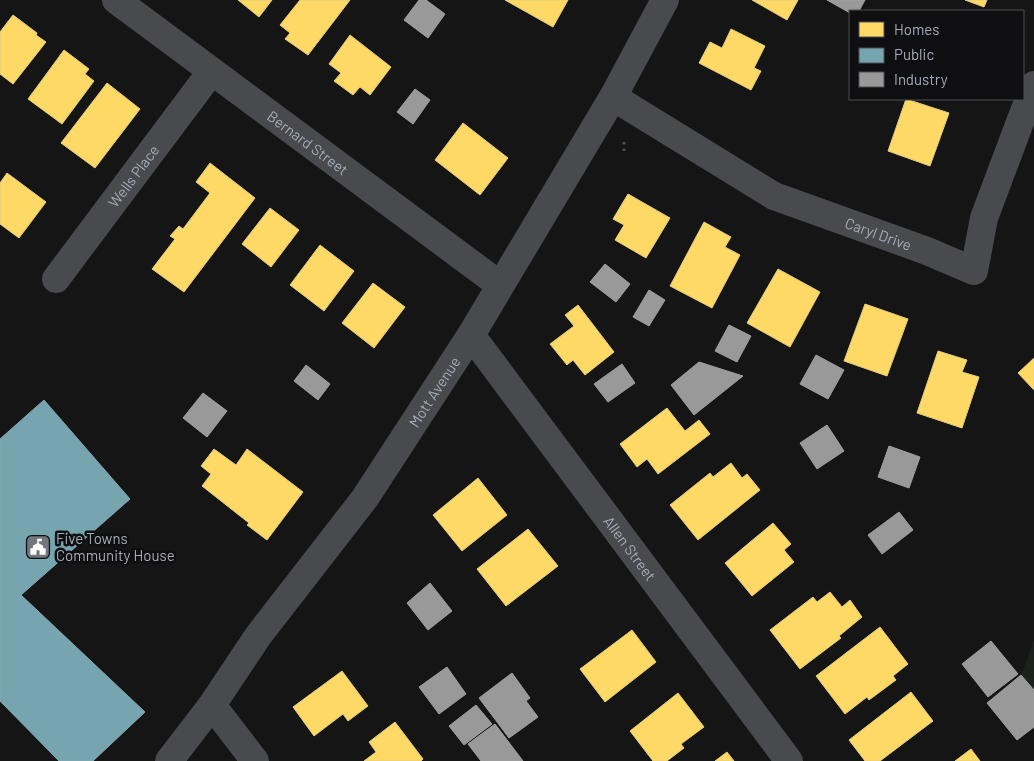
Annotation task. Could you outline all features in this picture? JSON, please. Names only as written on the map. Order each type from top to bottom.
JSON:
[{"type":"street","name":"Bernard Street","points":[[116,0],[500,285]]},
{"type":"street","name":"Mott Avenue","points":[[169,761],[212,705],[258,636],[365,498],[471,335],[614,97],[664,0]]},
{"type":"street","name":"Wells Place","points":[[56,279],[211,72]]},
{"type":"street","name":"Caryl Drive","points":[[614,97],[774,196],[927,250],[974,271],[984,218],[1034,85]]},
{"type":"street","name":"Allen Street","points":[[471,335],[789,761]]},
{"type":"street","points":[[212,705],[255,761]]},
{"type":"path","points":[[624,137],[624,154]]},
{"type":"shaded area","points":[[1034,640],[1034,691],[1021,675]]},
{"type":"building: Homes","points":[[238,0],[272,0],[259,17]]},
{"type":"building: Homes","points":[[300,0],[350,0],[308,55],[285,39],[290,33],[280,25]]},
{"type":"building: Homes","points":[[505,0],[568,0],[553,27]]},
{"type":"building: Homes","points":[[752,0],[798,0],[787,20]]},
{"type":"building: Homes","points":[[965,0],[987,0],[984,7]]},
{"type":"building: Homes","points":[[13,15],[46,42],[13,84],[0,74],[0,32]]},
{"type":"building: Homes","points":[[731,29],[765,46],[754,68],[761,71],[751,90],[699,63],[710,42],[722,48]]},
{"type":"building: Homes","points":[[350,35],[391,67],[370,95],[360,87],[353,95],[334,81],[341,73],[329,64]]},
{"type":"building: Homes","points":[[64,50],[89,69],[85,74],[94,81],[62,124],[28,99]]},
{"type":"building: Homes","points":[[107,83],[140,109],[95,168],[61,143]]},
{"type":"building: Homes","points":[[906,100],[949,113],[930,166],[888,151]]},
{"type":"building: Homes","points":[[463,123],[508,158],[480,195],[435,160]]},
{"type":"building: Homes","points":[[210,163],[255,198],[184,292],[152,269],[175,239],[170,236],[179,226],[183,229],[210,193],[196,182]]},
{"type":"building: Homes","points":[[7,173],[46,202],[19,238],[0,224],[0,183]]},
{"type":"building: Homes","points":[[628,194],[670,218],[646,258],[615,240],[624,225],[613,219]]},
{"type":"building: Homes","points":[[270,208],[299,230],[271,267],[242,244]]},
{"type":"building: Homes","points":[[704,222],[731,237],[725,247],[740,255],[712,308],[670,286]]},
{"type":"building: Homes","points":[[320,245],[354,271],[324,311],[290,285]]},
{"type":"building: Homes","points":[[778,269],[820,292],[790,347],[747,323]]},
{"type":"building: Homes","points":[[373,283],[405,307],[374,348],[342,323]]},
{"type":"building: Homes","points":[[865,304],[908,319],[887,376],[844,361]]},
{"type":"building: Homes","points":[[578,305],[614,352],[585,375],[573,360],[567,365],[550,344],[574,326],[565,315]]},
{"type":"building: Homes","points":[[938,351],[967,360],[962,372],[979,377],[962,428],[917,413]]},
{"type":"building: Homes","points":[[1034,358],[1034,390],[1018,373]]},
{"type":"building: Homes","points":[[667,408],[685,431],[699,420],[710,434],[658,474],[647,459],[637,467],[620,444]]},
{"type":"building: Homes","points":[[214,449],[236,465],[247,449],[303,492],[267,540],[247,525],[249,523],[202,486],[211,474],[201,466]]},
{"type":"building: Homes","points":[[731,463],[742,478],[747,474],[760,490],[698,540],[670,505],[710,473],[713,477]]},
{"type":"building: Homes","points":[[478,478],[507,515],[462,551],[433,515]]},
{"type":"building: Homes","points":[[773,523],[791,544],[784,550],[794,562],[752,596],[725,563]]},
{"type":"building: Homes","points":[[528,529],[558,566],[506,606],[477,569]]},
{"type":"building: Homes","points":[[830,592],[842,607],[850,600],[862,617],[839,636],[841,638],[800,669],[770,630],[813,597],[817,602]]},
{"type":"building: Homes","points":[[880,627],[908,664],[893,676],[896,680],[869,700],[867,697],[845,714],[816,676]]},
{"type":"building: Homes","points":[[632,630],[656,662],[605,702],[580,669]]},
{"type":"building: Homes","points":[[342,671],[368,706],[348,721],[343,714],[314,736],[293,707]]},
{"type":"building: Homes","points":[[911,692],[933,721],[880,761],[865,761],[849,740]]},
{"type":"building: Homes","points":[[678,693],[704,727],[681,744],[684,748],[667,761],[653,761],[630,731]]},
{"type":"building: Homes","points":[[395,722],[423,759],[421,761],[364,761],[376,752],[369,742]]},
{"type":"building: Homes","points":[[971,749],[980,761],[955,761]]},
{"type":"building: Homes","points":[[727,752],[734,761],[715,761]]},
{"type":"building: Public","name":"Five Towns Community House","points":[[44,400],[130,499],[21,595],[145,712],[93,761],[59,761],[0,701],[0,439]]},
{"type":"building: Industry","points":[[419,0],[426,0],[445,14],[428,38],[404,20]]},
{"type":"building: Industry","points":[[827,0],[865,0],[860,10],[849,10],[849,12]]},
{"type":"building: Industry","points":[[415,89],[430,100],[413,124],[397,112]]},
{"type":"building: Industry","points":[[605,264],[630,284],[616,302],[590,282]]},
{"type":"building: Industry","points":[[649,290],[665,300],[649,326],[633,317]]},
{"type":"building: Industry","points":[[729,325],[751,336],[737,362],[715,351]]},
{"type":"building: Industry","points":[[816,355],[844,370],[828,399],[800,384]]},
{"type":"building: Industry","points":[[699,362],[743,376],[694,415],[671,385]]},
{"type":"building: Industry","points":[[622,364],[635,383],[608,402],[594,384]]},
{"type":"building: Industry","points":[[306,365],[330,384],[318,400],[294,381]]},
{"type":"building: Industry","points":[[203,393],[227,411],[207,437],[183,418]]},
{"type":"building: Industry","points":[[827,425],[844,451],[817,469],[800,443]]},
{"type":"building: Industry","points":[[889,446],[920,457],[909,488],[878,477]]},
{"type":"building: Industry","points":[[899,512],[913,530],[882,554],[868,535]]},
{"type":"building: Industry","points":[[430,583],[452,611],[428,630],[407,603]]},
{"type":"building: Industry","points":[[991,641],[1018,674],[988,697],[962,664]]},
{"type":"building: Industry","points":[[447,667],[466,694],[439,714],[419,687]]},
{"type":"building: Industry","points":[[512,673],[530,698],[526,701],[538,717],[509,738],[479,698]]},
{"type":"building: Industry","points":[[1021,675],[1034,690],[1034,727],[1017,740],[987,703]]},
{"type":"building: Industry","points":[[476,705],[492,724],[464,745],[449,726]]},
{"type":"building: Industry","points":[[495,724],[523,761],[481,761],[468,744]]},
{"type":"place","name":"Five Towns Community House","points":[[38,547]]}]
